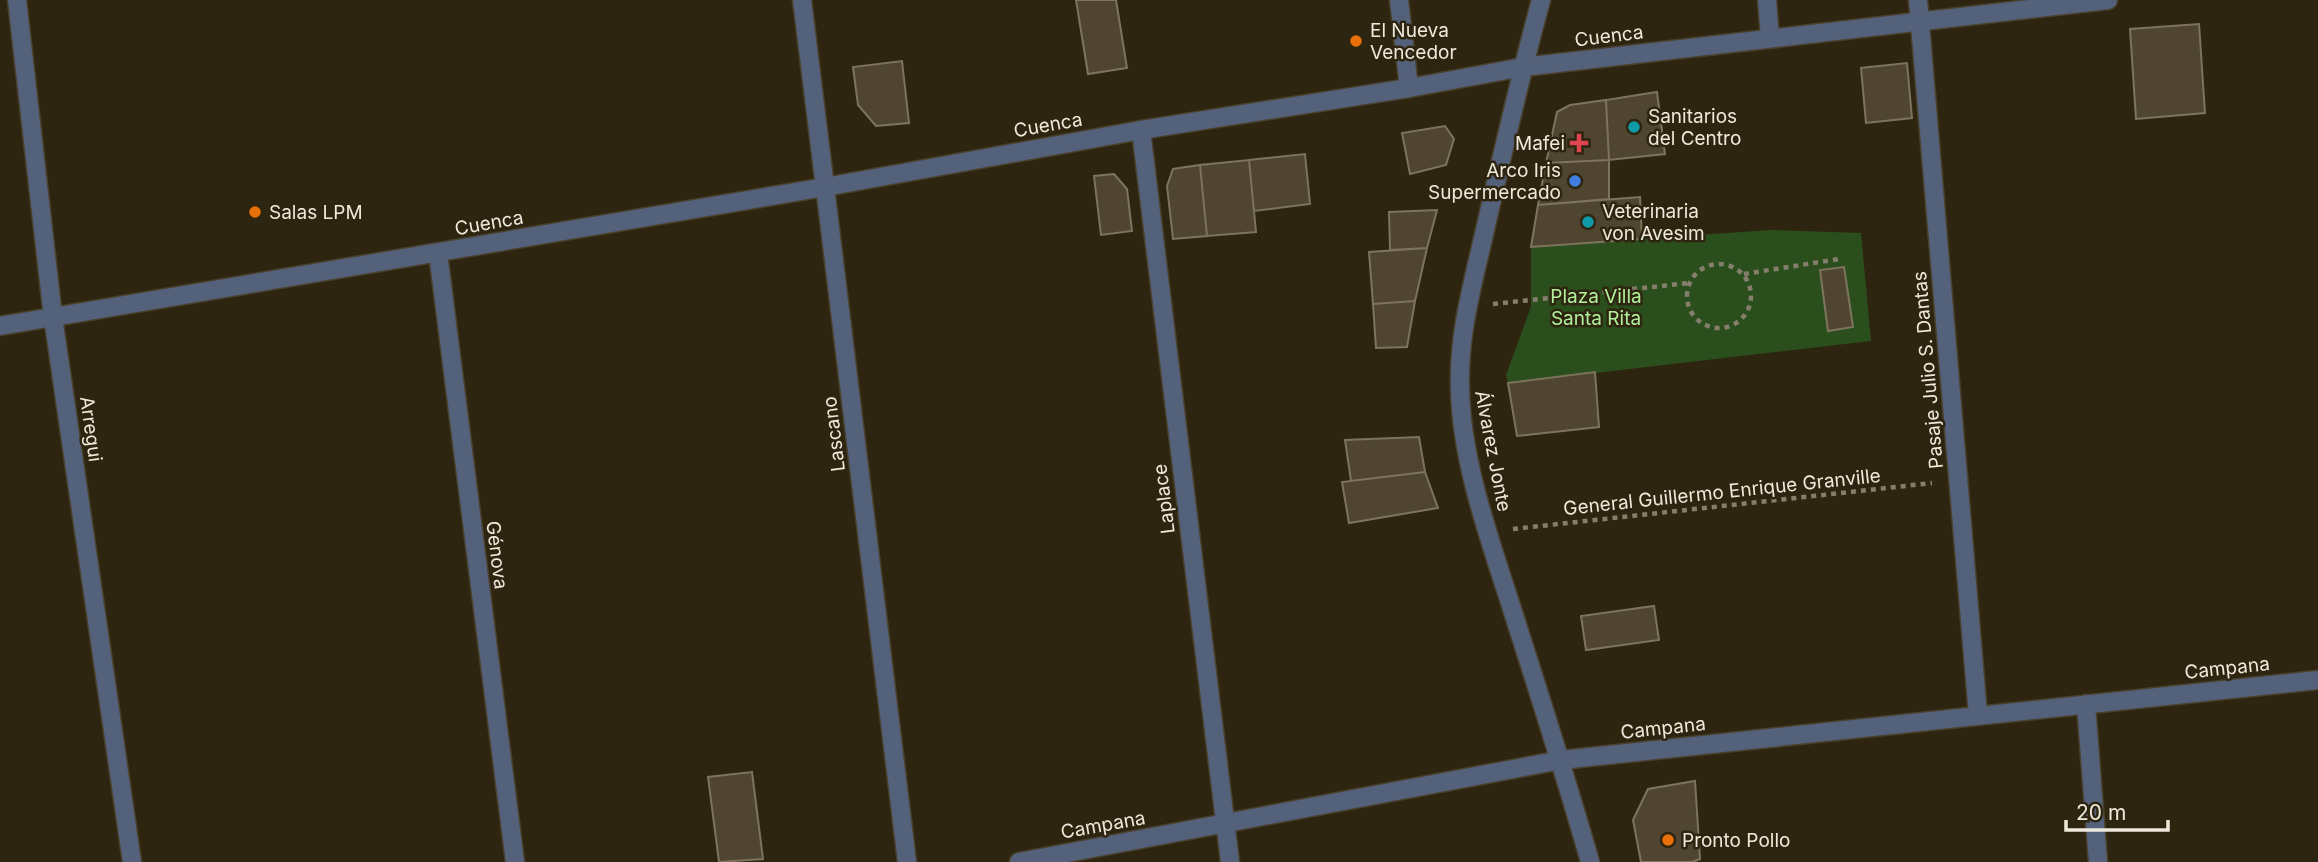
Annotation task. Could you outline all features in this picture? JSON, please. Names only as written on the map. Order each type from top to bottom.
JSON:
[{"type":"street","name":"Arregui","points":[[17,0],[53,317],[132,862]]},
{"type":"street","name":"Lascano","points":[[803,0],[907,862]]},
{"type":"street","points":[[1399,0],[1409,88]]},
{"type":"street","name":"Álvarez Jonte","points":[[1541,0],[1468,306],[1460,352],[1460,389],[1466,439],[1488,532],[1561,760],[1590,862]]},
{"type":"street","points":[[1767,0],[1770,38]]},
{"type":"street","name":"Pasaje Julio S. Dantas","points":[[1918,0],[1978,715]]},
{"type":"street","name":"Cuenca","points":[[0,326],[1523,67],[2047,3],[2108,0]]},
{"type":"street","name":"Laplace","points":[[1141,130],[1230,862]]},
{"type":"street","name":"Génova","points":[[438,253],[515,862]]},
{"type":"street","name":"Campana","points":[[1019,862],[1561,760],[2318,680]]},
{"type":"street","points":[[2086,704],[2098,862]]},
{"type":"path","points":[[1744,274],[1839,259]]},
{"type":"path","points":[[1714,263],[1730,264],[1744,274],[1752,290],[1750,307],[1740,321],[1725,328],[1707,327],[1694,317],[1687,301],[1689,284],[1699,270],[1714,263]]},
{"type":"path","points":[[1468,306],[1689,284]]},
{"type":"path","name":"General Guillermo Enrique Granville","points":[[1488,532],[1959,481]]},
{"type":"green space","name":"Plaza Villa Santa Rita","points":[[1770,230],[1861,233],[1871,341],[1508,383],[1506,375],[1531,307],[1531,247]]},
{"type":"building","points":[[1076,0],[1116,0],[1127,68],[1088,74]]},
{"type":"building","points":[[2199,24],[2205,113],[2136,119],[2130,29]]},
{"type":"building","points":[[902,61],[909,123],[876,126],[858,105],[853,67]]},
{"type":"building","points":[[1907,63],[1912,118],[1866,123],[1861,68]]},
{"type":"building","name":"Sanitarios del Centro","points":[[1657,92],[1665,154],[1609,160],[1606,100]]},
{"type":"building","name":"Mafei","points":[[1606,100],[1609,160],[1546,163],[1557,112],[1570,105]]},
{"type":"building","points":[[1445,126],[1454,139],[1446,165],[1410,174],[1402,133]]},
{"type":"building","points":[[1305,154],[1310,204],[1254,211],[1249,160]]},
{"type":"building","points":[[1249,160],[1256,232],[1207,236],[1200,165]]},
{"type":"building","name":"Arco Iris Supermercado","points":[[1609,160],[1609,199],[1538,205],[1546,163]]},
{"type":"building","points":[[1200,165],[1207,236],[1173,239],[1167,186],[1173,169]]},
{"type":"building","points":[[1114,174],[1127,189],[1132,231],[1101,235],[1094,176]]},
{"type":"building","name":"Veterinaria von Avesim","points":[[1640,197],[1642,239],[1531,247],[1538,205]]},
{"type":"building","points":[[1437,210],[1427,248],[1390,250],[1389,212]]},
{"type":"building","points":[[1427,248],[1415,301],[1373,304],[1369,252]]},
{"type":"building","points":[[1844,267],[1853,327],[1828,331],[1820,270]]},
{"type":"building","points":[[1415,301],[1407,347],[1376,348],[1373,304]]},
{"type":"building","points":[[1595,372],[1599,427],[1517,436],[1508,383]]},
{"type":"building","points":[[1419,437],[1425,472],[1351,481],[1345,440]]},
{"type":"building","points":[[1425,472],[1438,508],[1349,523],[1342,482]]},
{"type":"building","points":[[1654,606],[1659,640],[1586,650],[1581,616]]},
{"type":"building","points":[[752,772],[763,859],[719,862],[708,777]]},
{"type":"building","name":"Pronto Pollo","points":[[1695,781],[1700,859],[1692,862],[1641,862],[1633,820],[1648,789]]},
{"type":"place","name":"El Nueva Vencedor","points":[[1356,41]]},
{"type":"place","name":"Sanitarios del Centro","points":[[1634,127]]},
{"type":"place","name":"Mafei","points":[[1579,143]]},
{"type":"place","name":"Arco Iris Supermercado","points":[[1575,181]]},
{"type":"place","name":"Salas LPM","points":[[255,212]]},
{"type":"place","name":"Veterinaria von Avesim","points":[[1588,222]]},
{"type":"place","name":"Pronto Pollo","points":[[1668,840]]}]
